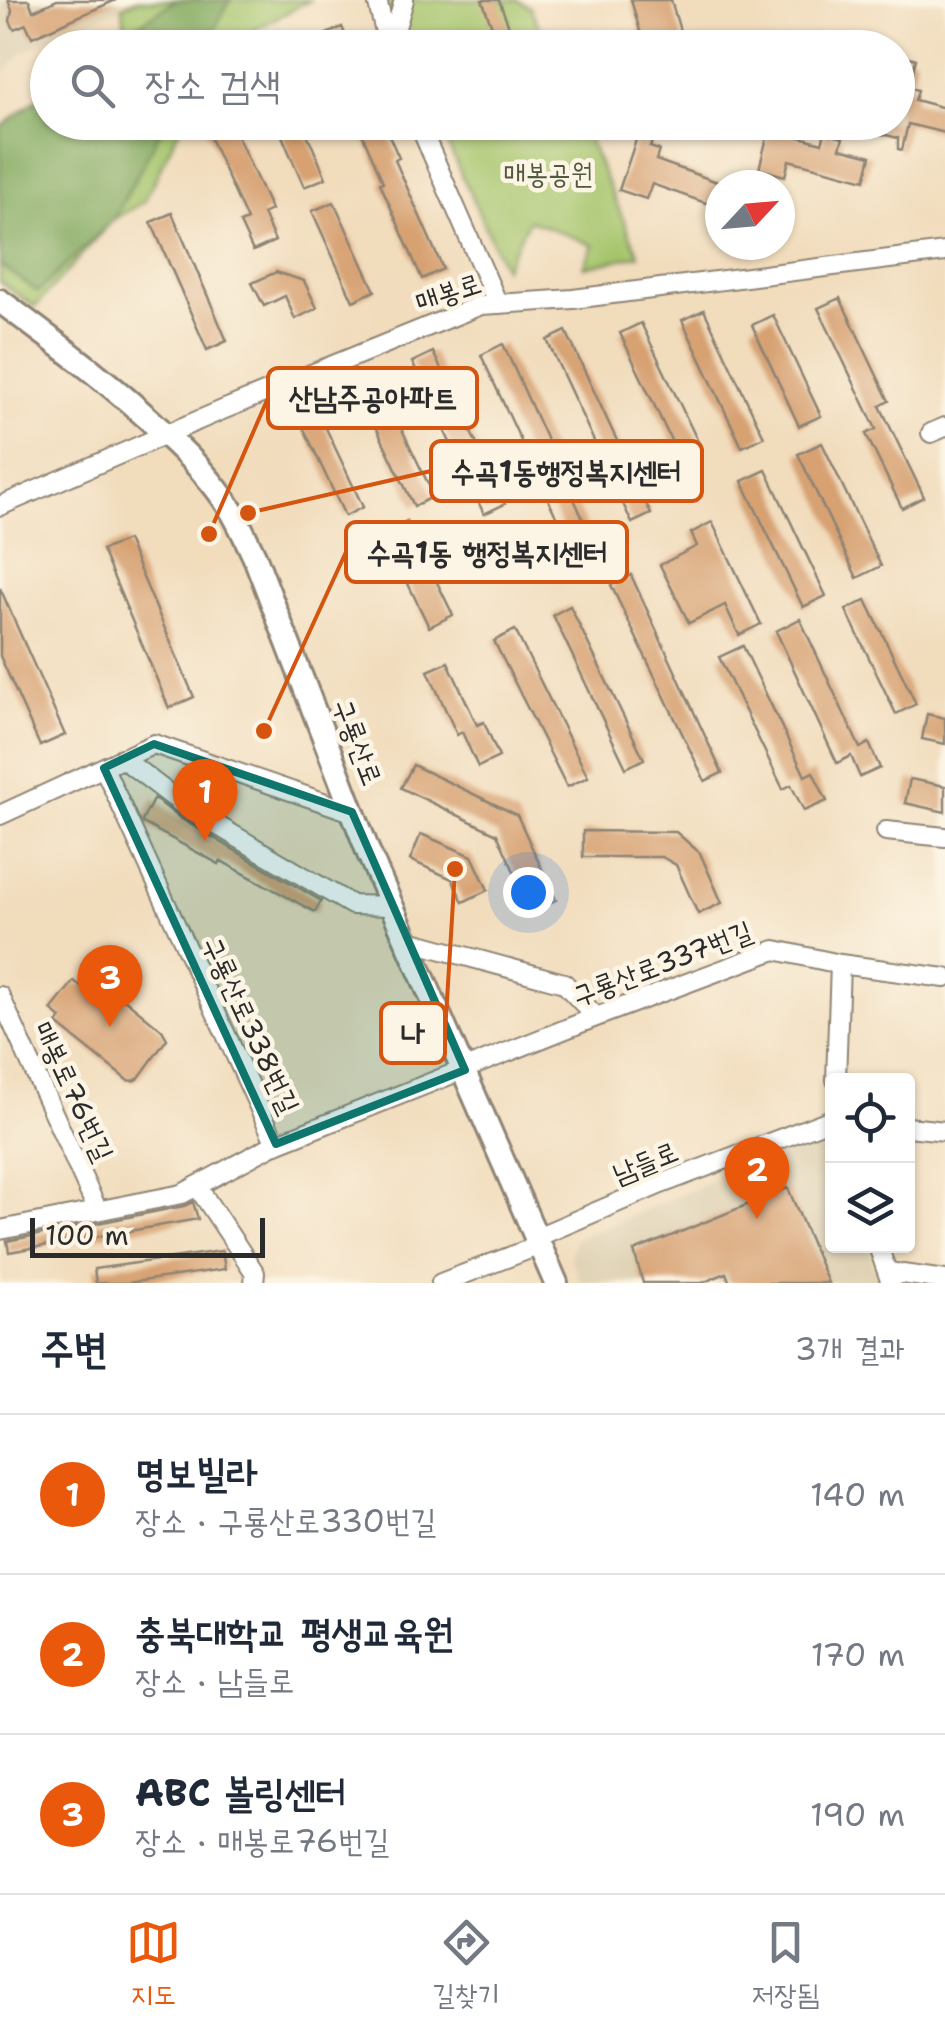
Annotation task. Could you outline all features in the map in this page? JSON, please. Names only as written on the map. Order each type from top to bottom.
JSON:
[{"type":"street","points":[[377,0],[384,30]]},
{"type":"street","points":[[395,30],[404,0]]},
{"type":"street","points":[[425,140],[498,304]]},
{"type":"street","name":"매봉로","points":[[0,506],[220,411],[482,305],[592,296],[945,252]]},
{"type":"street","name":"구룡산로","points":[[0,300],[141,409],[212,482],[240,524],[352,812],[556,1283]]},
{"type":"street","points":[[0,815],[154,744],[352,812]]},
{"type":"street","points":[[122,758],[186,807],[352,905],[392,906]]},
{"type":"street","name":"구룡산로338번길","points":[[104,768],[276,1144]]},
{"type":"street","points":[[886,830],[945,837]]},
{"type":"street","points":[[406,940],[564,983],[596,1017]]},
{"type":"street","name":"구룡산로337번길","points":[[465,1070],[775,950],[840,964],[945,978]]},
{"type":"street","points":[[836,1073],[840,964]]},
{"type":"street","name":"매봉로76번길","points":[[0,996],[97,1209]]},
{"type":"street","name":"구룡산로338번길","points":[[0,1230],[182,1194],[276,1144],[465,1070]]},
{"type":"street","name":"남들로","points":[[441,1283],[661,1184],[825,1121]]},
{"type":"street","points":[[915,1127],[945,1131]]},
{"type":"street","points":[[197,1186],[255,1274],[254,1283]]},
{"type":"street","points":[[881,1253],[890,1278],[945,1280]]},
{"type":"highlighted area","points":[[154,744],[352,812],[465,1070],[276,1144],[104,768]]},
{"type":"shaded area","points":[[0,0],[119,0],[122,6],[70,30],[30,30],[30,49],[0,77]]},
{"type":"shaded area","points":[[817,1137],[825,1140],[825,1253],[869,1253],[880,1283],[582,1283],[570,1256],[574,1240]]},
{"type":"green space","points":[[137,0],[311,0],[254,30],[126,30],[122,6]]},
{"type":"green space","points":[[176,0],[230,0],[214,30],[130,30]]},
{"type":"green space","points":[[383,0],[516,0],[530,7],[540,30],[396,30]]},
{"type":"green space","points":[[30,104],[30,140],[156,140],[114,219],[38,292],[0,265],[0,128]]},
{"type":"green space","points":[[92,140],[174,140],[144,202],[114,219],[35,307],[0,282],[0,197]]},
{"type":"green space","name":"매봉공원","points":[[446,140],[588,140],[639,255],[584,267],[593,245],[529,220],[504,268]]},
{"type":"building","points":[[8,0],[29,0],[33,11],[57,0],[116,0],[48,30],[30,33],[26,24],[14,29],[10,21],[12,10]]},
{"type":"building","points":[[482,0],[499,0],[510,30],[493,30]]},
{"type":"building","points":[[631,0],[671,0],[680,30],[640,30]]},
{"type":"building","points":[[915,100],[945,108],[945,133],[915,126]]},
{"type":"building","points":[[211,140],[239,140],[271,210],[263,214],[275,241],[253,251],[240,223],[247,220]]},
{"type":"building","points":[[284,140],[310,140],[326,178],[304,187]]},
{"type":"building","points":[[365,140],[391,140],[399,158],[395,160],[443,269],[422,279],[380,183],[383,182]]},
{"type":"building","points":[[636,140],[653,140],[650,147],[659,150],[656,160],[705,178],[705,203],[652,184],[646,199],[619,190]]},
{"type":"building","points":[[766,140],[842,140],[840,148],[871,156],[865,180],[789,160],[786,170],[759,169]]},
{"type":"building","points":[[334,202],[375,291],[353,301],[312,211]]},
{"type":"building","points":[[172,213],[227,341],[207,350],[151,222]]},
{"type":"building","points":[[276,272],[304,281],[317,308],[295,319],[285,296],[264,306],[252,283]]},
{"type":"building","points":[[840,298],[889,401],[880,406],[924,497],[902,508],[866,434],[876,429],[818,308]]},
{"type":"building","points":[[704,310],[764,437],[742,447],[682,320]]},
{"type":"building","points":[[773,315],[821,416],[799,426],[752,325]]},
{"type":"building","points":[[641,323],[701,448],[680,459],[620,333]]},
{"type":"building","points":[[566,331],[651,514],[632,523],[547,340]]},
{"type":"building","points":[[503,344],[595,545],[574,555],[481,355]]},
{"type":"building","points":[[433,352],[505,504],[484,514],[412,362]]},
{"type":"building","points":[[378,380],[434,496],[414,506],[358,389]]},
{"type":"building","points":[[316,407],[363,507],[345,516],[298,416]]},
{"type":"building","points":[[822,443],[881,566],[857,578],[798,454]]},
{"type":"building","points":[[766,470],[826,596],[803,607],[742,481]]},
{"type":"building","points":[[407,521],[453,615],[429,627],[383,532]]},
{"type":"building","points":[[712,522],[761,624],[739,635],[725,605],[689,623],[660,565],[697,546],[691,533]]},
{"type":"building","points":[[127,540],[194,697],[169,708],[102,550]]},
{"type":"building","points":[[631,575],[722,773],[705,781],[611,585]]},
{"type":"building","points":[[0,588],[65,735],[40,746],[0,656]]},
{"type":"building","points":[[866,600],[916,704],[896,714],[846,610]]},
{"type":"building","points":[[570,606],[644,759],[626,768],[553,615]]},
{"type":"building","points":[[800,619],[860,748],[869,743],[880,768],[860,777],[851,756],[837,763],[776,631]]},
{"type":"building","points":[[515,630],[588,777],[567,787],[494,641]]},
{"type":"building","points":[[743,646],[805,776],[813,772],[827,801],[804,811],[791,785],[783,789],[719,657]]},
{"type":"building","points":[[448,662],[477,725],[484,722],[499,757],[478,767],[462,732],[457,735],[428,671]]},
{"type":"building","points":[[927,714],[945,718],[945,744],[922,739]]},
{"type":"building","points":[[413,765],[517,815],[556,900],[532,911],[497,834],[401,788]]},
{"type":"building","points":[[910,779],[945,786],[945,812],[905,803]]},
{"type":"building","points":[[154,798],[180,818],[321,901],[315,912],[143,823]]},
{"type":"building","points":[[583,831],[676,832],[700,853],[722,903],[698,914],[676,865],[662,857],[583,857]]},
{"type":"building","points":[[421,834],[472,856],[488,890],[463,902],[452,879],[410,860]]},
{"type":"building","points":[[91,972],[162,1030],[167,1039],[138,1079],[127,1080],[57,1024],[61,1018],[51,1010],[74,981],[80,986]]},
{"type":"building","points":[[788,1188],[828,1283],[730,1283],[726,1273],[702,1283],[643,1283],[634,1251]]},
{"type":"building","points":[[193,1202],[198,1219],[9,1252],[7,1241]]},
{"type":"building","points":[[222,1251],[225,1269],[127,1283],[96,1283],[94,1269]]},
{"type":"place","name":"수곡1동행정복지센터","points":[[248,513]]},
{"type":"place","name":"산남주공아파트","points":[[209,534]]},
{"type":"place","name":"수곡1동 행정복지센터","points":[[264,731]]},
{"type":"place","name":"명보빌라","points":[[205,841]]},
{"type":"place","name":"나","points":[[455,869]]},
{"type":"place","name":"ABC 볼링센터","points":[[110,1027]]},
{"type":"place","name":"충북대학교 평생교육원","points":[[757,1219]]}]
